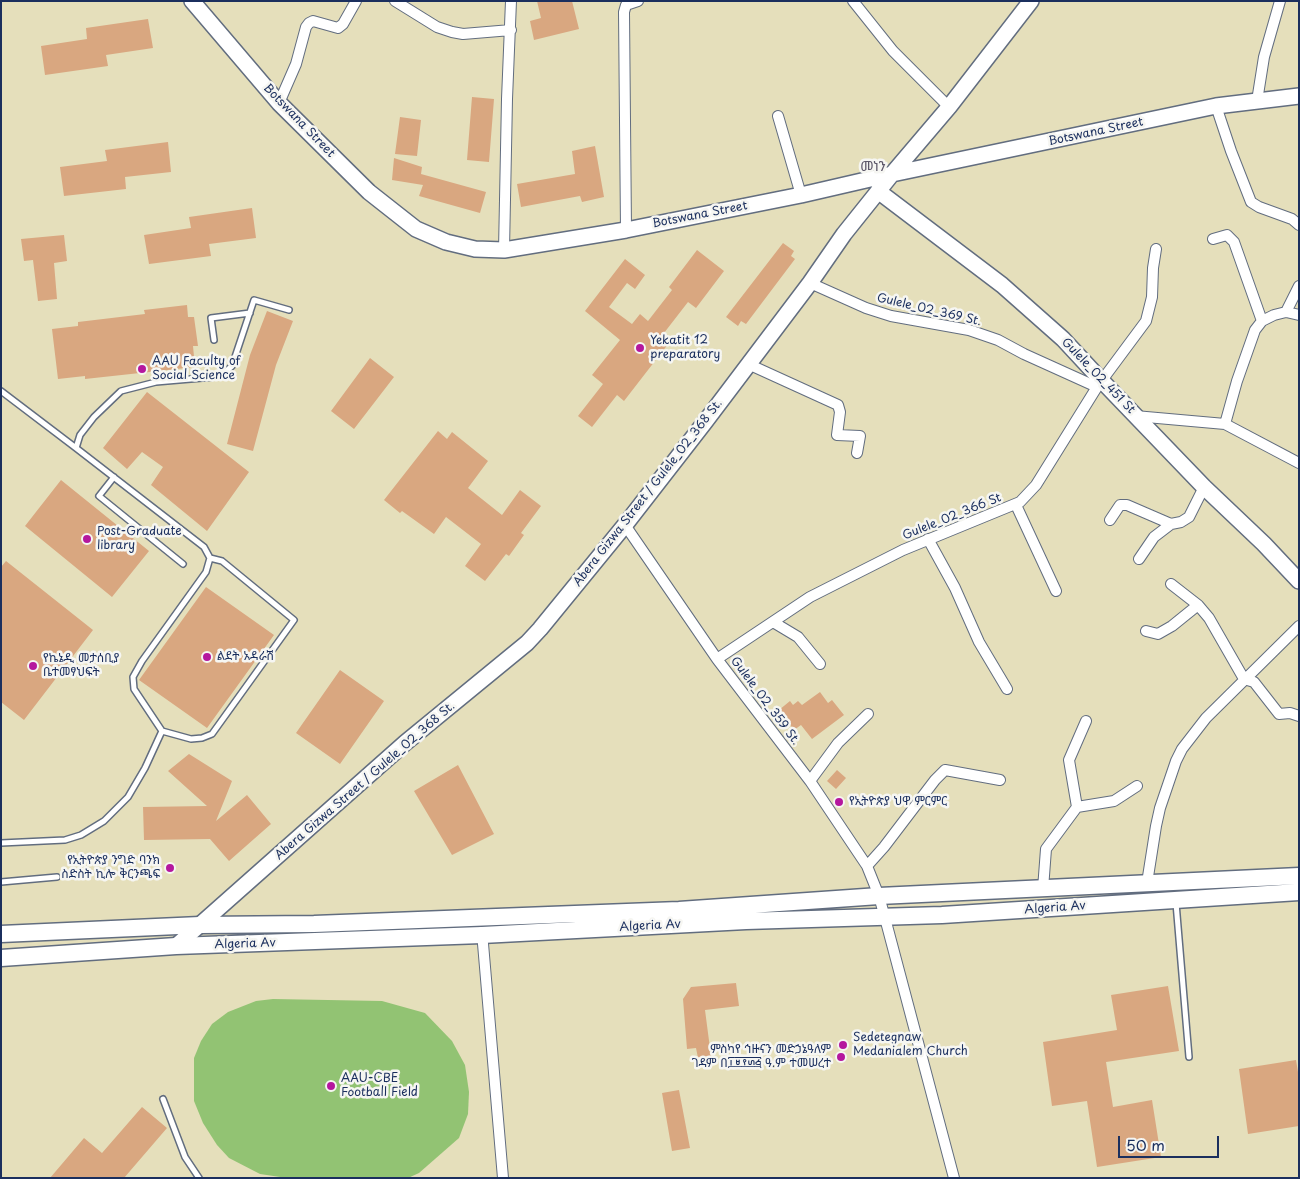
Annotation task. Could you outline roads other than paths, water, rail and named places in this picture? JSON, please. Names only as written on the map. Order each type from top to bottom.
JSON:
[{"type":"main road","name":"Botswana Street","points":[[192,1],[279,103],[370,192],[416,229],[446,242],[475,249],[504,250],[626,230],[800,195],[1216,106],[1298,98]]},
{"type":"main road","name":"Abera Gizwa Street / Gulele_02_368 St.","points":[[176,946],[406,743],[526,643],[625,525],[810,283],[844,234],[949,107],[1031,1]]},
{"type":"main road","name":"Gulele_02_451 St","points":[[878,191],[1002,285],[1064,339],[1099,384],[1136,416],[1204,488],[1264,544],[1299,581]]},
{"type":"main road","name":"Algeria Av","points":[[1,934],[200,925],[314,924],[679,910],[879,896],[1299,876]]},
{"type":"main road","name":"Algeria Av","points":[[1,958],[176,946],[482,936],[746,921],[885,918],[1299,892]]},
{"type":"street","points":[[279,103],[296,64],[306,27],[309,23],[313,21],[338,28],[343,24],[356,1]]},
{"type":"street","points":[[395,1],[437,27],[452,32],[463,34],[511,30]]},
{"type":"street","points":[[504,250],[511,1]]},
{"type":"street","points":[[626,230],[624,12],[626,5],[638,1]]},
{"type":"street","points":[[855,2],[893,51],[949,107]]},
{"type":"street","points":[[1257,101],[1264,57],[1277,2]]},
{"type":"street","points":[[1216,106],[1230,151],[1251,202],[1259,207],[1292,219],[1299,225]]},
{"type":"street","points":[[778,116],[800,195]]},
{"type":"street","points":[[1213,238],[1227,235],[1234,242],[1262,322]]},
{"type":"street","name":"Gulele_02_366 St","points":[[717,659],[810,597],[903,550],[1016,505],[1036,485],[1099,384],[1146,321],[1152,297],[1156,249]]},
{"type":"street","name":"Gulele_02_369 St.","points":[[810,283],[866,308],[891,316],[969,330],[991,337],[1024,354],[1099,384]]},
{"type":"street","points":[[1286,312],[1299,286]]},
{"type":"street","points":[[1225,424],[1237,381],[1256,330],[1262,322],[1274,315],[1286,312],[1299,315]]},
{"type":"street","points":[[748,364],[838,405],[840,412],[837,435],[860,436],[857,453]]},
{"type":"street","points":[[1136,416],[1225,424],[1299,463]]},
{"type":"street","points":[[1139,559],[1154,537],[1171,524],[1182,522],[1189,517],[1204,488]]},
{"type":"street","points":[[1016,505],[1056,591]]},
{"type":"street","points":[[1110,520],[1120,505],[1128,506],[1171,524]]},
{"type":"street","name":"Gulele_02_359 St.","points":[[625,525],[717,659],[810,781],[867,866],[879,896],[954,1178]]},
{"type":"street","points":[[928,539],[955,588],[979,642],[1007,689]]},
{"type":"street","points":[[1171,584],[1198,605],[1209,618],[1244,679],[1254,682],[1279,714],[1290,713],[1299,716]]},
{"type":"street","points":[[1146,631],[1158,634],[1172,626],[1198,605]]},
{"type":"street","points":[[773,622],[805,643],[820,664]]},
{"type":"street","points":[[1147,883],[1156,826],[1176,761],[1182,749],[1206,718],[1299,626]]},
{"type":"street","points":[[810,781],[838,743],[868,714]]},
{"type":"street","points":[[1077,807],[1069,760],[1086,721]]},
{"type":"street","points":[[867,866],[884,848],[935,780],[945,770],[1000,780]]},
{"type":"street","points":[[1044,889],[1046,849],[1077,807],[1114,801],[1137,786]]},
{"type":"street","points":[[480,918],[503,1178]]},
{"type":"lane","points":[[76,448],[80,435],[94,417],[121,391],[156,382],[214,377],[224,373],[232,366],[254,300],[289,310]]},
{"type":"lane","points":[[214,340],[211,318],[250,313]]},
{"type":"lane","points":[[1,391],[204,547],[210,558],[206,572],[132,677],[134,689],[162,731],[191,739],[202,738],[212,734],[294,620],[222,561],[210,558]]},
{"type":"lane","points":[[114,477],[99,496],[183,564]]},
{"type":"lane","points":[[1,843],[65,840],[81,835],[104,821],[128,797],[145,768],[162,731]]},
{"type":"lane","points":[[1,882],[57,877]]},
{"type":"lane","points":[[1176,900],[1189,1057]]},
{"type":"lane","points":[[163,1099],[185,1157],[199,1178]]},
{"type":"place","name":"Yekatit 12 preparatory","points":[[640,348]]},
{"type":"place","name":"AAU Faculty of Social Science","points":[[142,369]]},
{"type":"place","name":"Post-Graduate library","points":[[87,539]]},
{"type":"place","name":"ልደት አዳራሽ","points":[[207,657]]},
{"type":"place","name":"የኬኔዲ መታሰቢያ ቤተመፃህፍት","points":[[33,666]]},
{"type":"place","name":"የኢትዮጵያ ህዋ ምርምር","points":[[839,802]]},
{"type":"place","name":"የኢትዮጵያ ንግድ ባንክ ስድስት ኪሎ ቅርንጫፍ","points":[[170,868]]},
{"type":"place","name":"Sedetegnaw Medanialem Church","points":[[843,1045]]},
{"type":"place","name":"ምስካየ ኅዙናን መድኃኔዓለም ገዳም በ፲፱፻፴፭ ዓ.ም ተመሠረተ","points":[[841,1057]]},
{"type":"place","name":"AAU-CBE Football Field","points":[[331,1086]]},
{"type":"district","name":"መነን","points":[[873,167]]}]
